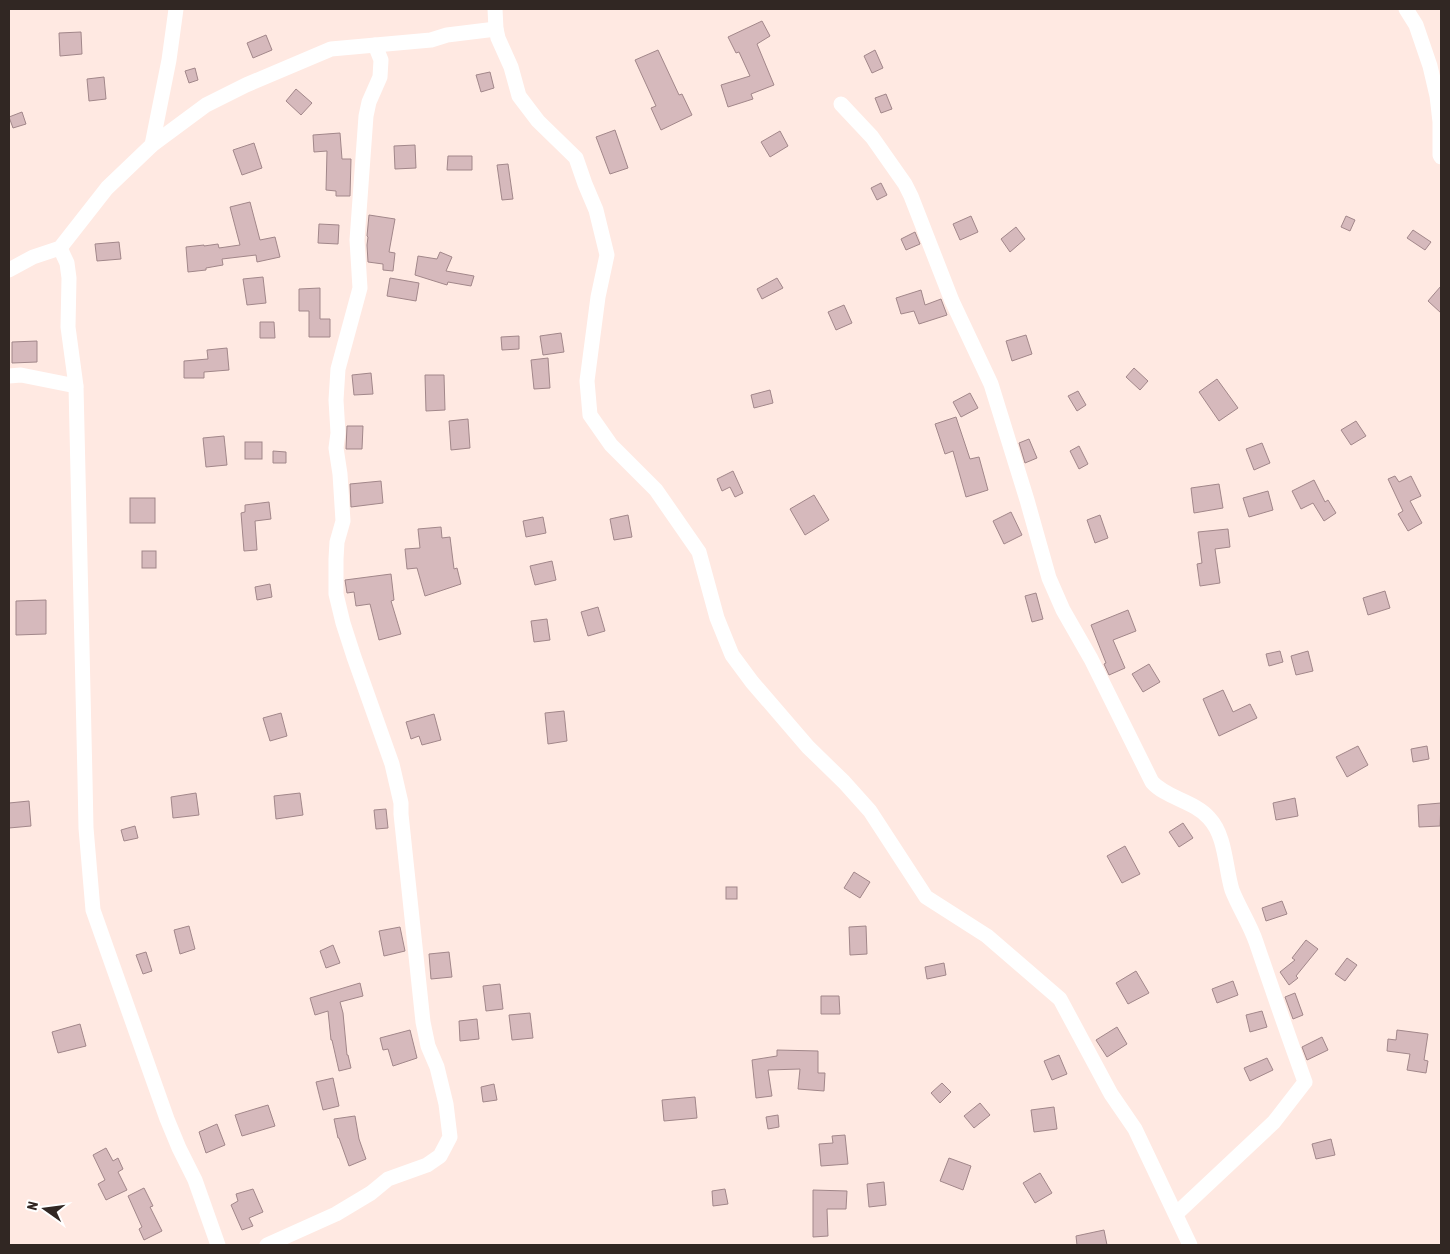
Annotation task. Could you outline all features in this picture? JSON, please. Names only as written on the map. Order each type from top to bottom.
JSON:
[{"type":"street","points":[[152,145],[169,60],[176,9]]},
{"type":"street","points":[[496,9],[498,38],[511,67],[520,96],[538,121],[576,158],[601,228],[607,256],[598,297],[587,381],[590,415],[611,445],[656,490],[699,552],[717,618],[732,655],[752,682],[808,747],[844,782],[870,811],[926,897],[987,936],[1060,999],[1111,1094],[1135,1129],[1190,1245]]},
{"type":"street","points":[[1406,9],[1416,26],[1430,66],[1438,104],[1441,157]]},
{"type":"street","points":[[9,270],[33,257],[60,248],[107,188],[152,145],[206,105],[246,85],[331,49],[431,40],[447,35],[496,29]]},
{"type":"street","points":[[268,1245],[336,1214],[371,1193],[388,1179],[428,1165],[440,1156],[450,1137],[442,1086],[437,1067],[428,1046],[423,1022],[401,803],[397,783],[343,623],[336,594],[337,542],[343,521],[336,448],[338,433],[336,400],[338,369],[360,288],[357,240],[366,116],[369,102],[380,77],[381,60],[375,45]]},
{"type":"street","points":[[841,104],[872,137],[905,184],[911,196],[952,301],[991,384],[1049,578],[1063,610],[1091,659],[1152,782],[1157,788],[1184,800],[1198,809],[1209,818],[1218,830],[1232,889],[1255,940],[1305,1082],[1274,1122],[1176,1214]]},
{"type":"street","points":[[60,248],[67,263],[68,327],[76,386],[86,828],[93,910],[167,1119],[195,1180],[218,1245]]},
{"type":"street","points":[[9,376],[21,375],[76,386]]},
{"type":"building","points":[[762,21],[770,36],[757,44],[774,85],[751,94],[753,99],[728,107],[721,85],[750,76],[739,52],[736,53],[728,37]]},
{"type":"building","points":[[81,32],[82,54],[60,56],[59,33]]},
{"type":"building","points":[[266,35],[272,50],[253,58],[247,43]]},
{"type":"building","points":[[658,50],[679,95],[682,94],[692,115],[661,130],[651,108],[656,106],[635,60]]},
{"type":"building","points":[[875,50],[883,68],[872,73],[864,56]]},
{"type":"building","points":[[195,68],[198,80],[189,83],[185,71]]},
{"type":"building","points":[[490,72],[494,88],[481,92],[476,75]]},
{"type":"building","points":[[104,77],[106,99],[89,101],[87,79]]},
{"type":"building","points":[[296,89],[312,103],[301,115],[286,101]]},
{"type":"building","points":[[886,94],[892,109],[881,113],[875,98]]},
{"type":"building","points":[[22,112],[26,124],[13,128],[9,117]]},
{"type":"building","points":[[615,130],[628,168],[610,174],[596,137]]},
{"type":"building","points":[[780,131],[788,146],[770,157],[761,142]]},
{"type":"building","points":[[340,133],[342,159],[351,159],[350,196],[336,196],[336,191],[326,190],[327,151],[314,152],[313,135]]},
{"type":"building","points":[[254,143],[262,168],[242,175],[233,150]]},
{"type":"building","points":[[415,145],[416,168],[395,169],[394,146]]},
{"type":"building","points":[[448,156],[472,156],[472,170],[447,170]]},
{"type":"building","points":[[508,164],[513,199],[502,200],[497,165]]},
{"type":"building","points":[[881,183],[887,195],[877,200],[871,188]]},
{"type":"building","points":[[250,202],[260,240],[275,237],[280,257],[257,262],[256,255],[222,259],[223,265],[206,268],[206,270],[188,272],[186,247],[218,244],[219,248],[240,245],[230,207]]},
{"type":"building","points":[[369,215],[395,219],[389,252],[395,253],[393,271],[383,270],[383,264],[368,262],[367,236]]},
{"type":"building","points":[[971,216],[978,232],[960,240],[953,224]]},
{"type":"building","points":[[1346,216],[1355,220],[1350,231],[1341,227]]},
{"type":"building","points":[[319,224],[339,225],[338,244],[318,243]]},
{"type":"building","points":[[1016,227],[1025,239],[1010,252],[1001,239]]},
{"type":"building","points":[[1413,230],[1431,242],[1425,250],[1407,238]]},
{"type":"building","points":[[915,232],[920,244],[906,250],[901,239]]},
{"type":"building","points":[[119,242],[121,259],[97,261],[95,244]]},
{"type":"building","points":[[440,252],[452,257],[446,271],[474,276],[471,286],[448,282],[447,285],[415,275],[418,256],[437,259]]},
{"type":"building","points":[[263,277],[266,303],[247,305],[243,279]]},
{"type":"building","points":[[390,278],[419,283],[416,301],[387,296]]},
{"type":"building","points":[[777,278],[783,288],[762,299],[757,289]]},
{"type":"building","points":[[1441,286],[1441,313],[1428,301]]},
{"type":"building","points":[[320,288],[320,319],[330,319],[330,337],[309,337],[309,311],[299,311],[299,289]]},
{"type":"building","points":[[921,290],[925,305],[941,299],[947,315],[919,324],[914,311],[901,314],[896,298]]},
{"type":"building","points":[[844,305],[852,323],[836,330],[828,312]]},
{"type":"building","points":[[260,322],[274,322],[275,338],[260,338]]},
{"type":"building","points":[[561,333],[564,352],[543,355],[540,336]]},
{"type":"building","points":[[1026,335],[1032,354],[1012,361],[1006,341]]},
{"type":"building","points":[[519,336],[519,349],[502,350],[501,337]]},
{"type":"building","points":[[37,341],[37,362],[12,363],[12,342]]},
{"type":"building","points":[[227,348],[229,370],[204,372],[204,378],[184,378],[184,361],[208,359],[207,350]]},
{"type":"building","points":[[548,358],[550,388],[534,389],[531,360]]},
{"type":"building","points":[[1134,368],[1148,381],[1140,390],[1126,377]]},
{"type":"building","points":[[371,373],[373,394],[354,395],[352,375]]},
{"type":"building","points":[[425,375],[444,375],[445,410],[426,411]]},
{"type":"building","points":[[1217,379],[1238,408],[1219,421],[1199,392]]},
{"type":"building","points":[[770,390],[773,403],[754,408],[751,395]]},
{"type":"building","points":[[1078,391],[1086,405],[1077,411],[1068,396]]},
{"type":"building","points":[[970,393],[978,408],[961,417],[953,402]]},
{"type":"building","points":[[956,417],[970,459],[979,457],[988,490],[966,497],[953,451],[945,454],[935,424]]},
{"type":"building","points":[[468,419],[470,448],[451,450],[449,421]]},
{"type":"building","points":[[1356,421],[1366,436],[1351,445],[1341,430]]},
{"type":"building","points":[[347,426],[363,426],[362,449],[346,449]]},
{"type":"building","points":[[224,436],[227,465],[206,467],[203,438]]},
{"type":"building","points":[[1029,439],[1037,458],[1025,463],[1019,443]]},
{"type":"building","points":[[245,442],[262,442],[262,459],[245,459]]},
{"type":"building","points":[[1262,443],[1270,463],[1254,470],[1246,449]]},
{"type":"building","points":[[1079,446],[1088,464],[1079,469],[1070,451]]},
{"type":"building","points":[[273,451],[286,452],[286,463],[273,463]]},
{"type":"building","points":[[733,471],[743,493],[735,497],[730,487],[722,491],[717,479]]},
{"type":"building","points":[[1395,476],[1399,482],[1411,476],[1421,496],[1410,501],[1422,523],[1408,531],[1398,514],[1403,511],[1388,479]]},
{"type":"building","points":[[1314,480],[1325,502],[1328,500],[1336,513],[1324,521],[1313,503],[1301,509],[1292,491]]},
{"type":"building","points":[[381,481],[383,503],[351,507],[350,484]]},
{"type":"building","points":[[1219,484],[1223,508],[1194,513],[1191,488]]},
{"type":"building","points":[[1268,491],[1273,510],[1249,517],[1243,498]]},
{"type":"building","points":[[814,495],[829,520],[805,535],[790,509]]},
{"type":"building","points":[[130,498],[155,498],[155,523],[130,523]]},
{"type":"building","points":[[269,502],[271,519],[255,521],[257,550],[244,551],[241,513],[245,512],[245,505]]},
{"type":"building","points":[[1011,512],[1022,535],[1004,544],[993,521]]},
{"type":"building","points":[[628,515],[632,537],[614,540],[610,519]]},
{"type":"building","points":[[1100,515],[1108,538],[1095,543],[1087,520]]},
{"type":"building","points":[[543,517],[546,533],[526,537],[523,521]]},
{"type":"building","points":[[441,527],[442,538],[450,537],[454,569],[457,568],[461,584],[425,596],[417,568],[407,569],[405,549],[420,548],[418,529]]},
{"type":"building","points":[[1228,529],[1230,547],[1215,549],[1220,583],[1200,586],[1197,564],[1202,563],[1198,532]]},
{"type":"building","points":[[142,551],[156,551],[156,568],[142,568]]},
{"type":"building","points":[[552,561],[556,580],[535,585],[530,566]]},
{"type":"building","points":[[391,574],[394,600],[391,601],[401,634],[379,640],[370,604],[356,606],[354,592],[347,593],[345,580]]},
{"type":"building","points":[[270,584],[272,597],[257,600],[255,587]]},
{"type":"building","points":[[1385,591],[1390,608],[1368,615],[1363,598]]},
{"type":"building","points":[[1036,593],[1043,619],[1032,622],[1025,596]]},
{"type":"building","points":[[46,600],[46,634],[16,635],[16,601]]},
{"type":"building","points":[[598,607],[605,631],[588,636],[581,612]]},
{"type":"building","points":[[1128,610],[1136,631],[1113,640],[1125,668],[1109,675],[1091,625]]},
{"type":"building","points":[[547,619],[550,640],[534,642],[531,621]]},
{"type":"building","points":[[1280,651],[1283,662],[1269,666],[1266,654]]},
{"type":"building","points":[[1308,651],[1313,671],[1296,675],[1291,656]]},
{"type":"building","points":[[1149,664],[1160,682],[1143,692],[1132,674]]},
{"type":"building","points":[[1223,690],[1233,712],[1250,704],[1257,718],[1219,736],[1203,699]]},
{"type":"building","points":[[564,711],[567,741],[548,744],[545,713]]},
{"type":"building","points":[[281,713],[287,736],[270,741],[263,718]]},
{"type":"building","points":[[434,714],[441,740],[422,745],[419,736],[411,739],[406,722]]},
{"type":"building","points":[[1358,746],[1368,765],[1347,777],[1336,757]]},
{"type":"building","points":[[1427,746],[1429,759],[1413,762],[1411,749]]},
{"type":"building","points":[[196,793],[199,815],[173,818],[171,797]]},
{"type":"building","points":[[300,793],[303,815],[276,819],[274,796]]},
{"type":"building","points":[[1295,798],[1298,816],[1276,820],[1273,803]]},
{"type":"building","points":[[29,801],[31,826],[9,828],[9,803]]},
{"type":"building","points":[[1441,803],[1440,826],[1419,827],[1418,805]]},
{"type":"building","points":[[386,809],[388,828],[376,829],[374,810]]},
{"type":"building","points":[[1183,823],[1193,838],[1179,847],[1169,832]]},
{"type":"building","points":[[135,826],[138,838],[124,841],[121,830]]},
{"type":"building","points":[[1125,846],[1140,874],[1122,883],[1107,856]]},
{"type":"building","points":[[854,872],[870,882],[860,898],[844,888]]},
{"type":"building","points":[[726,887],[737,887],[737,899],[726,899]]},
{"type":"building","points":[[1282,901],[1287,914],[1266,921],[1262,908]]},
{"type":"building","points":[[189,926],[195,949],[180,954],[174,930]]},
{"type":"building","points":[[866,926],[867,954],[850,955],[849,927]]},
{"type":"building","points":[[400,927],[405,951],[384,956],[379,931]]},
{"type":"building","points":[[1306,940],[1318,949],[1296,976],[1298,978],[1289,985],[1280,972],[1295,960],[1292,958]]},
{"type":"building","points":[[333,945],[340,963],[326,968],[320,951]]},
{"type":"building","points":[[146,952],[152,971],[143,974],[136,955]]},
{"type":"building","points":[[449,952],[452,977],[431,979],[429,954]]},
{"type":"building","points":[[1347,958],[1357,965],[1345,981],[1335,974]]},
{"type":"building","points":[[944,963],[946,975],[927,979],[925,967]]},
{"type":"building","points":[[1136,971],[1149,993],[1128,1004],[1116,983]]},
{"type":"building","points":[[1233,981],[1238,995],[1217,1003],[1212,989]]},
{"type":"building","points":[[360,983],[363,996],[340,1002],[343,1013],[347,1055],[351,1068],[339,1071],[331,1040],[328,1011],[315,1015],[310,998]]},
{"type":"building","points":[[500,984],[503,1009],[486,1011],[483,986]]},
{"type":"building","points":[[1295,993],[1303,1015],[1293,1019],[1285,997]]},
{"type":"building","points":[[821,996],[839,996],[840,1014],[821,1014]]},
{"type":"building","points":[[1262,1011],[1267,1027],[1250,1032],[1246,1015]]},
{"type":"building","points":[[530,1013],[533,1038],[512,1040],[509,1015]]},
{"type":"building","points":[[477,1019],[479,1039],[460,1041],[459,1021]]},
{"type":"building","points":[[80,1024],[86,1046],[58,1053],[52,1032]]},
{"type":"building","points":[[1117,1027],[1127,1044],[1107,1057],[1096,1040]]},
{"type":"building","points":[[410,1030],[417,1058],[393,1066],[388,1049],[383,1050],[380,1038]]},
{"type":"building","points":[[1397,1030],[1428,1034],[1424,1060],[1428,1061],[1426,1073],[1407,1070],[1410,1054],[1387,1051],[1388,1039],[1396,1040]]},
{"type":"building","points":[[1322,1037],[1328,1050],[1307,1060],[1302,1047]]},
{"type":"building","points":[[777,1050],[818,1051],[818,1073],[825,1073],[824,1091],[798,1089],[800,1069],[768,1070],[772,1096],[756,1098],[752,1060],[777,1056]]},
{"type":"building","points":[[1059,1055],[1067,1074],[1052,1080],[1044,1061]]},
{"type":"building","points":[[1267,1058],[1273,1070],[1250,1081],[1244,1068]]},
{"type":"building","points":[[333,1078],[339,1106],[323,1110],[316,1082]]},
{"type":"building","points":[[942,1083],[951,1092],[940,1103],[931,1093]]},
{"type":"building","points":[[494,1084],[497,1100],[483,1102],[481,1087]]},
{"type":"building","points":[[695,1097],[697,1118],[664,1121],[662,1100]]},
{"type":"building","points":[[980,1103],[990,1115],[974,1128],[964,1116]]},
{"type":"building","points":[[268,1105],[275,1126],[242,1136],[235,1115]]},
{"type":"building","points":[[1054,1107],[1057,1129],[1034,1132],[1031,1110]]},
{"type":"building","points":[[778,1115],[779,1127],[768,1129],[766,1117]]},
{"type":"building","points":[[355,1116],[359,1139],[366,1159],[349,1166],[338,1138],[334,1119]]},
{"type":"building","points":[[217,1124],[225,1145],[206,1153],[199,1132]]},
{"type":"building","points":[[845,1135],[848,1164],[821,1166],[819,1144],[833,1143],[832,1136]]},
{"type":"building","points":[[1331,1139],[1335,1155],[1316,1159],[1312,1144]]},
{"type":"building","points":[[106,1148],[113,1161],[118,1158],[123,1169],[118,1172],[127,1190],[106,1200],[98,1184],[105,1180],[93,1155]]},
{"type":"building","points":[[949,1158],[971,1166],[963,1190],[940,1181]]},
{"type":"building","points":[[1040,1173],[1052,1193],[1035,1203],[1023,1183]]},
{"type":"building","points":[[884,1182],[886,1205],[869,1207],[867,1184]]},
{"type":"building","points":[[144,1188],[153,1206],[150,1207],[162,1231],[144,1240],[139,1229],[142,1227],[128,1196]]},
{"type":"building","points":[[253,1189],[263,1212],[249,1218],[253,1226],[242,1230],[231,1205],[238,1201],[236,1194]]},
{"type":"building","points":[[725,1189],[728,1204],[713,1206],[712,1191]]},
{"type":"building","points":[[813,1190],[847,1191],[846,1209],[827,1209],[828,1236],[813,1237]]},
{"type":"building","points":[[1104,1230],[1107,1245],[1077,1245],[1076,1236]]}]
